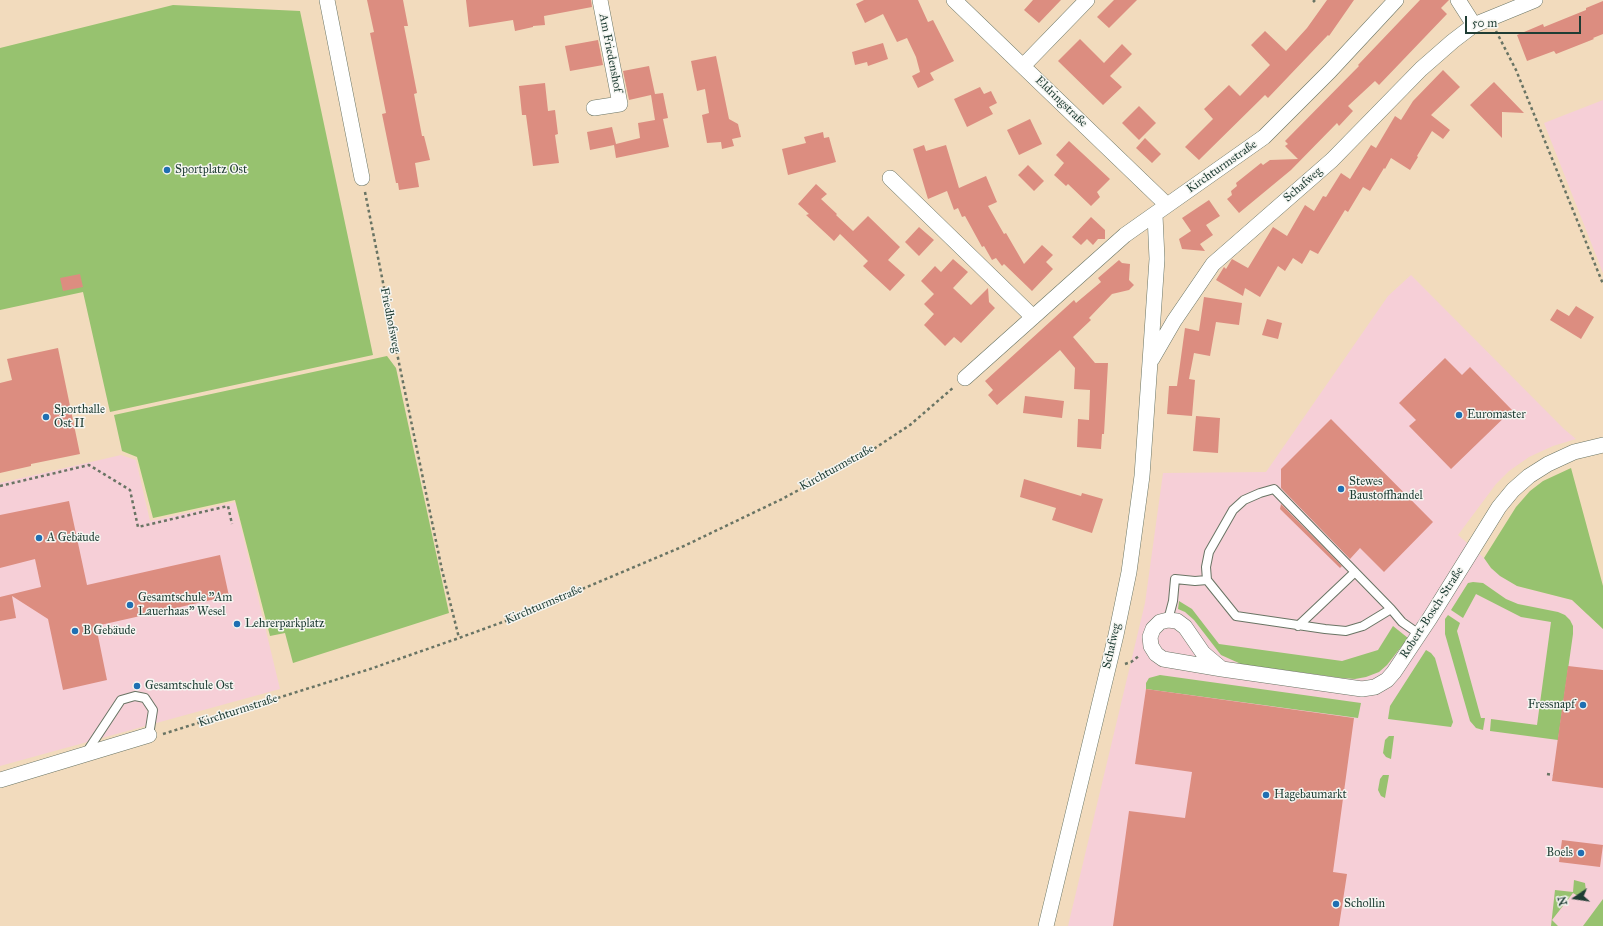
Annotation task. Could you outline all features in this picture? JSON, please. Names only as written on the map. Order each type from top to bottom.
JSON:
[{"type":"street","points":[[327,0],[362,178]]},
{"type":"street","name":"Am Friedenshof","points":[[594,108],[620,104],[600,0]]},
{"type":"street","name":"Eldringstraße","points":[[954,0],[1167,205]]},
{"type":"street","points":[[1023,66],[1087,0]]},
{"type":"street","name":"Kirchturmstraße","points":[[965,378],[1125,235],[1264,137],[1330,71],[1396,0]]},
{"type":"street","points":[[1458,0],[1474,25]]},
{"type":"street","name":"Schafweg","points":[[1150,362],[1174,321],[1213,264],[1332,160],[1420,69],[1453,40],[1474,25],[1535,0]]},
{"type":"street","points":[[890,178],[1033,317]]},
{"type":"street","name":"Schafweg","points":[[1046,926],[1129,572],[1142,476],[1157,259],[1155,215]]},
{"type":"street","name":"Robert-Bosch-Straße","points":[[1151,646],[1156,654],[1163,659],[1362,689],[1375,687],[1387,680],[1394,672],[1420,634],[1499,507],[1513,490],[1529,476],[1548,464],[1574,452],[1603,445]]},
{"type":"street","points":[[1151,646],[1150,637],[1153,628],[1160,622],[1168,620],[1177,621],[1185,627],[1203,653],[1222,669]]},
{"type":"street","points":[[0,780],[148,735]]},
{"type":"lane","points":[[1391,609],[1363,626],[1346,631],[1298,626],[1236,616],[1207,580],[1206,567],[1209,552],[1233,510],[1244,500],[1260,492],[1274,489],[1391,609],[1402,622],[1420,634]]},
{"type":"lane","points":[[1298,626],[1355,572]]},
{"type":"lane","points":[[1168,620],[1173,600],[1175,579],[1195,581],[1207,580]]},
{"type":"lane","points":[[86,753],[121,700],[135,696],[145,698],[153,710],[148,735]]},
{"type":"path","points":[[1490,18],[1516,70],[1603,284]]},
{"type":"path","name":"Friedhofsweg","points":[[362,178],[403,386],[442,570],[459,638]]},
{"type":"path","name":"Kirchturmstraße","points":[[148,735],[167,734],[370,669],[511,620],[684,546],[782,499],[866,454],[910,425],[965,378]]},
{"type":"path","points":[[0,486],[89,465],[130,490],[138,527],[228,506],[232,524]]},
{"type":"path","points":[[1107,670],[1131,662],[1151,646]]},
{"type":"path","points":[[1547,774],[1553,775]]},
{"type":"shaded area","points":[[1603,100],[1603,273],[1544,123]]},
{"type":"shaded area","points":[[1411,275],[1564,429],[1576,439],[1553,446],[1529,457],[1509,471],[1496,484],[1458,535],[1484,558],[1491,568],[1517,586],[1572,600],[1603,629],[1603,926],[1068,926],[1145,603],[1163,473],[1266,472],[1388,296]]},
{"type":"shaded area","name":"Gesamtschule \"Am Lauerhaas\" Wesel","points":[[121,455],[136,460],[150,521],[235,502],[280,689],[0,766],[0,483]]},
{"type":"green space","name":"Sportplatz Ost","points":[[173,5],[300,11],[373,355],[110,412],[83,292],[0,310],[0,48]]},
{"type":"green space","points":[[387,356],[396,368],[449,613],[293,663],[285,633],[270,636],[235,500],[153,518],[137,457],[122,451],[114,415]]},
{"type":"green space","points":[[1571,468],[1603,586],[1603,629],[1572,600],[1517,586],[1500,576],[1491,568],[1484,558],[1516,507],[1530,491],[1543,481]]},
{"type":"green space","points":[[1468,583],[1483,583],[1506,599],[1518,604],[1558,612],[1565,615],[1570,620],[1573,626],[1573,634],[1558,740],[1490,731],[1491,719],[1537,725],[1551,622],[1521,617],[1476,594],[1463,618],[1451,610]]},
{"type":"green space","points":[[1179,601],[1192,609],[1219,644],[1342,661],[1378,650],[1393,626],[1408,638],[1387,665],[1379,672],[1355,679],[1241,664],[1221,655],[1194,620],[1185,612],[1178,609]]},
{"type":"green space","points":[[1448,615],[1460,623],[1457,631],[1481,718],[1485,718],[1483,730],[1476,728],[1470,721],[1445,634],[1445,619]]},
{"type":"green space","points":[[1426,650],[1435,658],[1453,722],[1451,727],[1388,719],[1390,706]]},
{"type":"green space","points":[[1160,675],[1361,703],[1358,718],[1146,689],[1146,683],[1149,678]]},
{"type":"green space","points":[[1389,736],[1394,736],[1391,759],[1386,757],[1383,753],[1385,740]]},
{"type":"green space","points":[[1383,775],[1389,775],[1385,798],[1381,796],[1378,790],[1380,779]]},
{"type":"green space","points":[[1574,880],[1585,883],[1586,891],[1581,898],[1573,893],[1552,920],[1558,926],[1551,926],[1555,890],[1573,892]]},
{"type":"green space","points":[[1603,899],[1603,926],[1583,926]]},
{"type":"building","points":[[367,0],[403,0],[408,26],[404,26],[417,93],[414,94],[422,136],[424,136],[430,160],[415,163],[419,187],[399,190],[398,183],[396,183],[382,114],[386,113],[370,33],[374,32]]},
{"type":"building","points":[[466,0],[591,0],[592,7],[544,16],[545,25],[533,26],[515,31],[513,20],[469,27]]},
{"type":"building","points":[[864,0],[918,0],[928,22],[933,20],[954,61],[930,73],[934,80],[918,88],[912,76],[920,72],[916,57],[907,38],[897,42],[883,14],[865,23],[856,4]]},
{"type":"building","points":[[1033,0],[1061,0],[1039,23],[1024,10]]},
{"type":"building","points":[[1114,0],[1137,0],[1109,28],[1097,17]]},
{"type":"building","points":[[1327,0],[1354,0],[1329,36],[1328,35],[1268,98],[1265,95],[1199,160],[1185,147],[1213,119],[1204,109],[1229,85],[1240,96],[1270,65],[1251,45],[1265,31],[1286,51],[1307,28]]},
{"type":"building","points":[[1420,0],[1449,0],[1441,8],[1447,14],[1379,85],[1375,81],[1348,106],[1353,111],[1339,126],[1337,123],[1291,170],[1239,213],[1227,199],[1232,195],[1231,191],[1237,186],[1236,183],[1261,163],[1263,165],[1270,160],[1298,159],[1285,146],[1288,144],[1285,141],[1359,66],[1358,65]]},
{"type":"building","points":[[1603,1],[1603,34],[1556,54],[1554,51],[1527,61],[1517,35],[1543,24],[1544,27],[1586,10],[1586,8]]},
{"type":"building","points":[[1080,39],[1104,63],[1122,44],[1132,54],[1110,76],[1122,87],[1103,105],[1058,61]]},
{"type":"building","points":[[598,40],[603,65],[570,71],[565,46]]},
{"type":"building","points":[[883,43],[888,59],[868,66],[867,62],[855,65],[852,52]]},
{"type":"building","points":[[716,56],[729,119],[738,124],[741,137],[732,139],[734,146],[722,149],[721,142],[707,143],[702,115],[709,113],[705,89],[697,91],[691,61]]},
{"type":"building","points":[[649,66],[655,94],[663,93],[668,118],[663,119],[669,147],[616,158],[614,145],[590,150],[587,132],[612,127],[616,144],[640,138],[638,123],[655,120],[651,95],[629,100],[623,71]]},
{"type":"building","points":[[1443,70],[1460,87],[1431,115],[1450,130],[1443,139],[1432,131],[1410,170],[1391,158],[1370,191],[1363,187],[1348,212],[1345,210],[1318,254],[1310,250],[1302,264],[1293,258],[1285,271],[1278,266],[1260,297],[1245,288],[1243,296],[1216,280],[1224,267],[1226,269],[1232,259],[1248,268],[1273,227],[1287,236],[1305,205],[1314,211],[1323,196],[1326,197],[1341,173],[1350,179],[1371,145],[1376,148],[1395,116],[1401,120],[1413,101]]},
{"type":"building","points":[[1494,82],[1524,113],[1502,112],[1502,138],[1470,105]]},
{"type":"building","points":[[545,83],[548,111],[555,110],[558,134],[555,135],[559,163],[533,166],[526,115],[522,115],[519,86]]},
{"type":"building","points":[[980,87],[984,94],[991,91],[997,103],[989,107],[993,114],[967,127],[954,99]]},
{"type":"building","points":[[1139,106],[1156,123],[1139,140],[1122,123]]},
{"type":"building","points":[[1030,119],[1042,144],[1019,155],[1007,130]]},
{"type":"building","points":[[823,132],[824,138],[829,137],[836,162],[788,175],[782,149],[806,143],[804,137]]},
{"type":"building","points":[[1145,138],[1161,154],[1152,163],[1136,148]]},
{"type":"building","points":[[1069,141],[1110,179],[1097,192],[1100,197],[1091,206],[1068,184],[1066,186],[1054,175],[1064,163],[1056,155]]},
{"type":"building","points":[[924,145],[926,151],[946,145],[959,188],[986,176],[997,202],[988,206],[1024,264],[1042,245],[1053,255],[1046,262],[1053,269],[1032,291],[1004,264],[1002,266],[996,258],[992,260],[984,246],[982,247],[965,216],[962,217],[958,208],[954,210],[947,191],[928,199],[913,149]]},
{"type":"building","points":[[1028,165],[1044,181],[1034,191],[1018,175]]},
{"type":"building","points":[[816,184],[827,194],[821,199],[853,231],[868,216],[900,247],[888,260],[905,275],[890,291],[863,266],[868,261],[840,234],[834,241],[806,215],[809,214],[798,204]]},
{"type":"building","points":[[1209,200],[1220,216],[1206,225],[1213,235],[1200,244],[1205,251],[1182,249],[1179,239],[1191,231],[1182,218]]},
{"type":"building","points":[[1091,217],[1105,230],[1105,239],[1098,239],[1093,245],[1087,239],[1081,245],[1072,237]]},
{"type":"building","points":[[919,227],[934,240],[919,256],[905,242]]},
{"type":"building","points":[[953,259],[968,272],[953,288],[971,305],[988,288],[989,302],[995,308],[961,343],[954,337],[945,346],[924,325],[934,314],[924,304],[934,294],[921,281],[935,266],[941,272]]},
{"type":"building","points":[[1119,260],[1122,263],[1130,264],[1129,280],[1134,285],[1129,290],[1112,294],[1089,318],[1091,320],[1073,337],[1095,363],[1108,363],[1104,434],[1102,434],[1101,449],[1077,447],[1078,419],[1089,420],[1090,390],[1074,389],[1075,368],[1060,350],[997,405],[988,395],[993,390],[985,381],[1074,300],[1076,303],[1101,282],[1098,278]]},
{"type":"building","points":[[80,274],[83,287],[63,291],[60,278]]},
{"type":"building","points":[[1204,297],[1242,303],[1239,325],[1216,322],[1210,356],[1194,353],[1189,379],[1195,380],[1192,416],[1167,414],[1169,386],[1177,386],[1185,328],[1199,331]]},
{"type":"building","points":[[1576,306],[1594,317],[1581,339],[1550,320],[1557,309],[1569,316]]},
{"type":"building","points":[[1267,319],[1282,323],[1278,339],[1262,335]]},
{"type":"building","name":"Sporthalle Ost II","points":[[58,348],[80,454],[31,464],[31,466],[0,473],[0,383],[12,380],[7,359]]},
{"type":"building","name":"Euromaster","points":[[1445,358],[1462,375],[1470,367],[1512,410],[1451,469],[1409,426],[1416,420],[1399,403]]},
{"type":"building","points":[[1025,396],[1064,401],[1062,418],[1023,413]]},
{"type":"building","points":[[1196,416],[1220,418],[1218,453],[1193,451]]},
{"type":"building","name":"Stewes Baustoffhandel","points":[[1331,419],[1433,522],[1384,572],[1360,548],[1350,559],[1281,488],[1281,469]]},
{"type":"building","points":[[1024,479],[1081,496],[1082,493],[1103,499],[1092,533],[1052,520],[1056,508],[1020,497]]},
{"type":"building","points":[[69,501],[87,585],[220,555],[229,596],[96,626],[107,680],[63,690],[48,619],[12,596],[16,618],[0,621],[0,597],[41,587],[35,559],[0,568],[0,515]]},
{"type":"building","points":[[1281,504],[1342,566],[1340,568],[1280,509]]},
{"type":"building","name":"Fressnapf","points":[[1568,666],[1603,670],[1603,788],[1552,781]]},
{"type":"building","name":"Hagebaumarkt","points":[[1146,689],[1354,718],[1333,872],[1347,874],[1339,926],[1113,926],[1129,811],[1185,818],[1192,772],[1135,764]]},
{"type":"building","name":"Boels","points":[[1562,840],[1603,845],[1600,867],[1559,862]]},
{"type":"place","name":"Sportplatz Ost","points":[[167,170]]},
{"type":"place","name":"Euromaster","points":[[1459,415]]},
{"type":"place","name":"Sporthalle Ost II","points":[[46,417]]},
{"type":"place","name":"Stewes Baustoffhandel","points":[[1341,489]]},
{"type":"place","name":"A Gebäude","points":[[39,538]]},
{"type":"place","name":"Gesamtschule \"Am Lauerhaas\" Wesel","points":[[130,605]]},
{"type":"place","name":"Lehrerparkplatz","points":[[237,624]]},
{"type":"place","name":"B Gebäude","points":[[75,631]]},
{"type":"place","name":"Gesamtschule Ost","points":[[137,686]]},
{"type":"place","name":"Fressnapf","points":[[1583,705]]},
{"type":"place","name":"Hagebaumarkt","points":[[1266,795]]},
{"type":"place","name":"Boels","points":[[1581,853]]},
{"type":"place","name":"Schollin","points":[[1336,904]]}]
